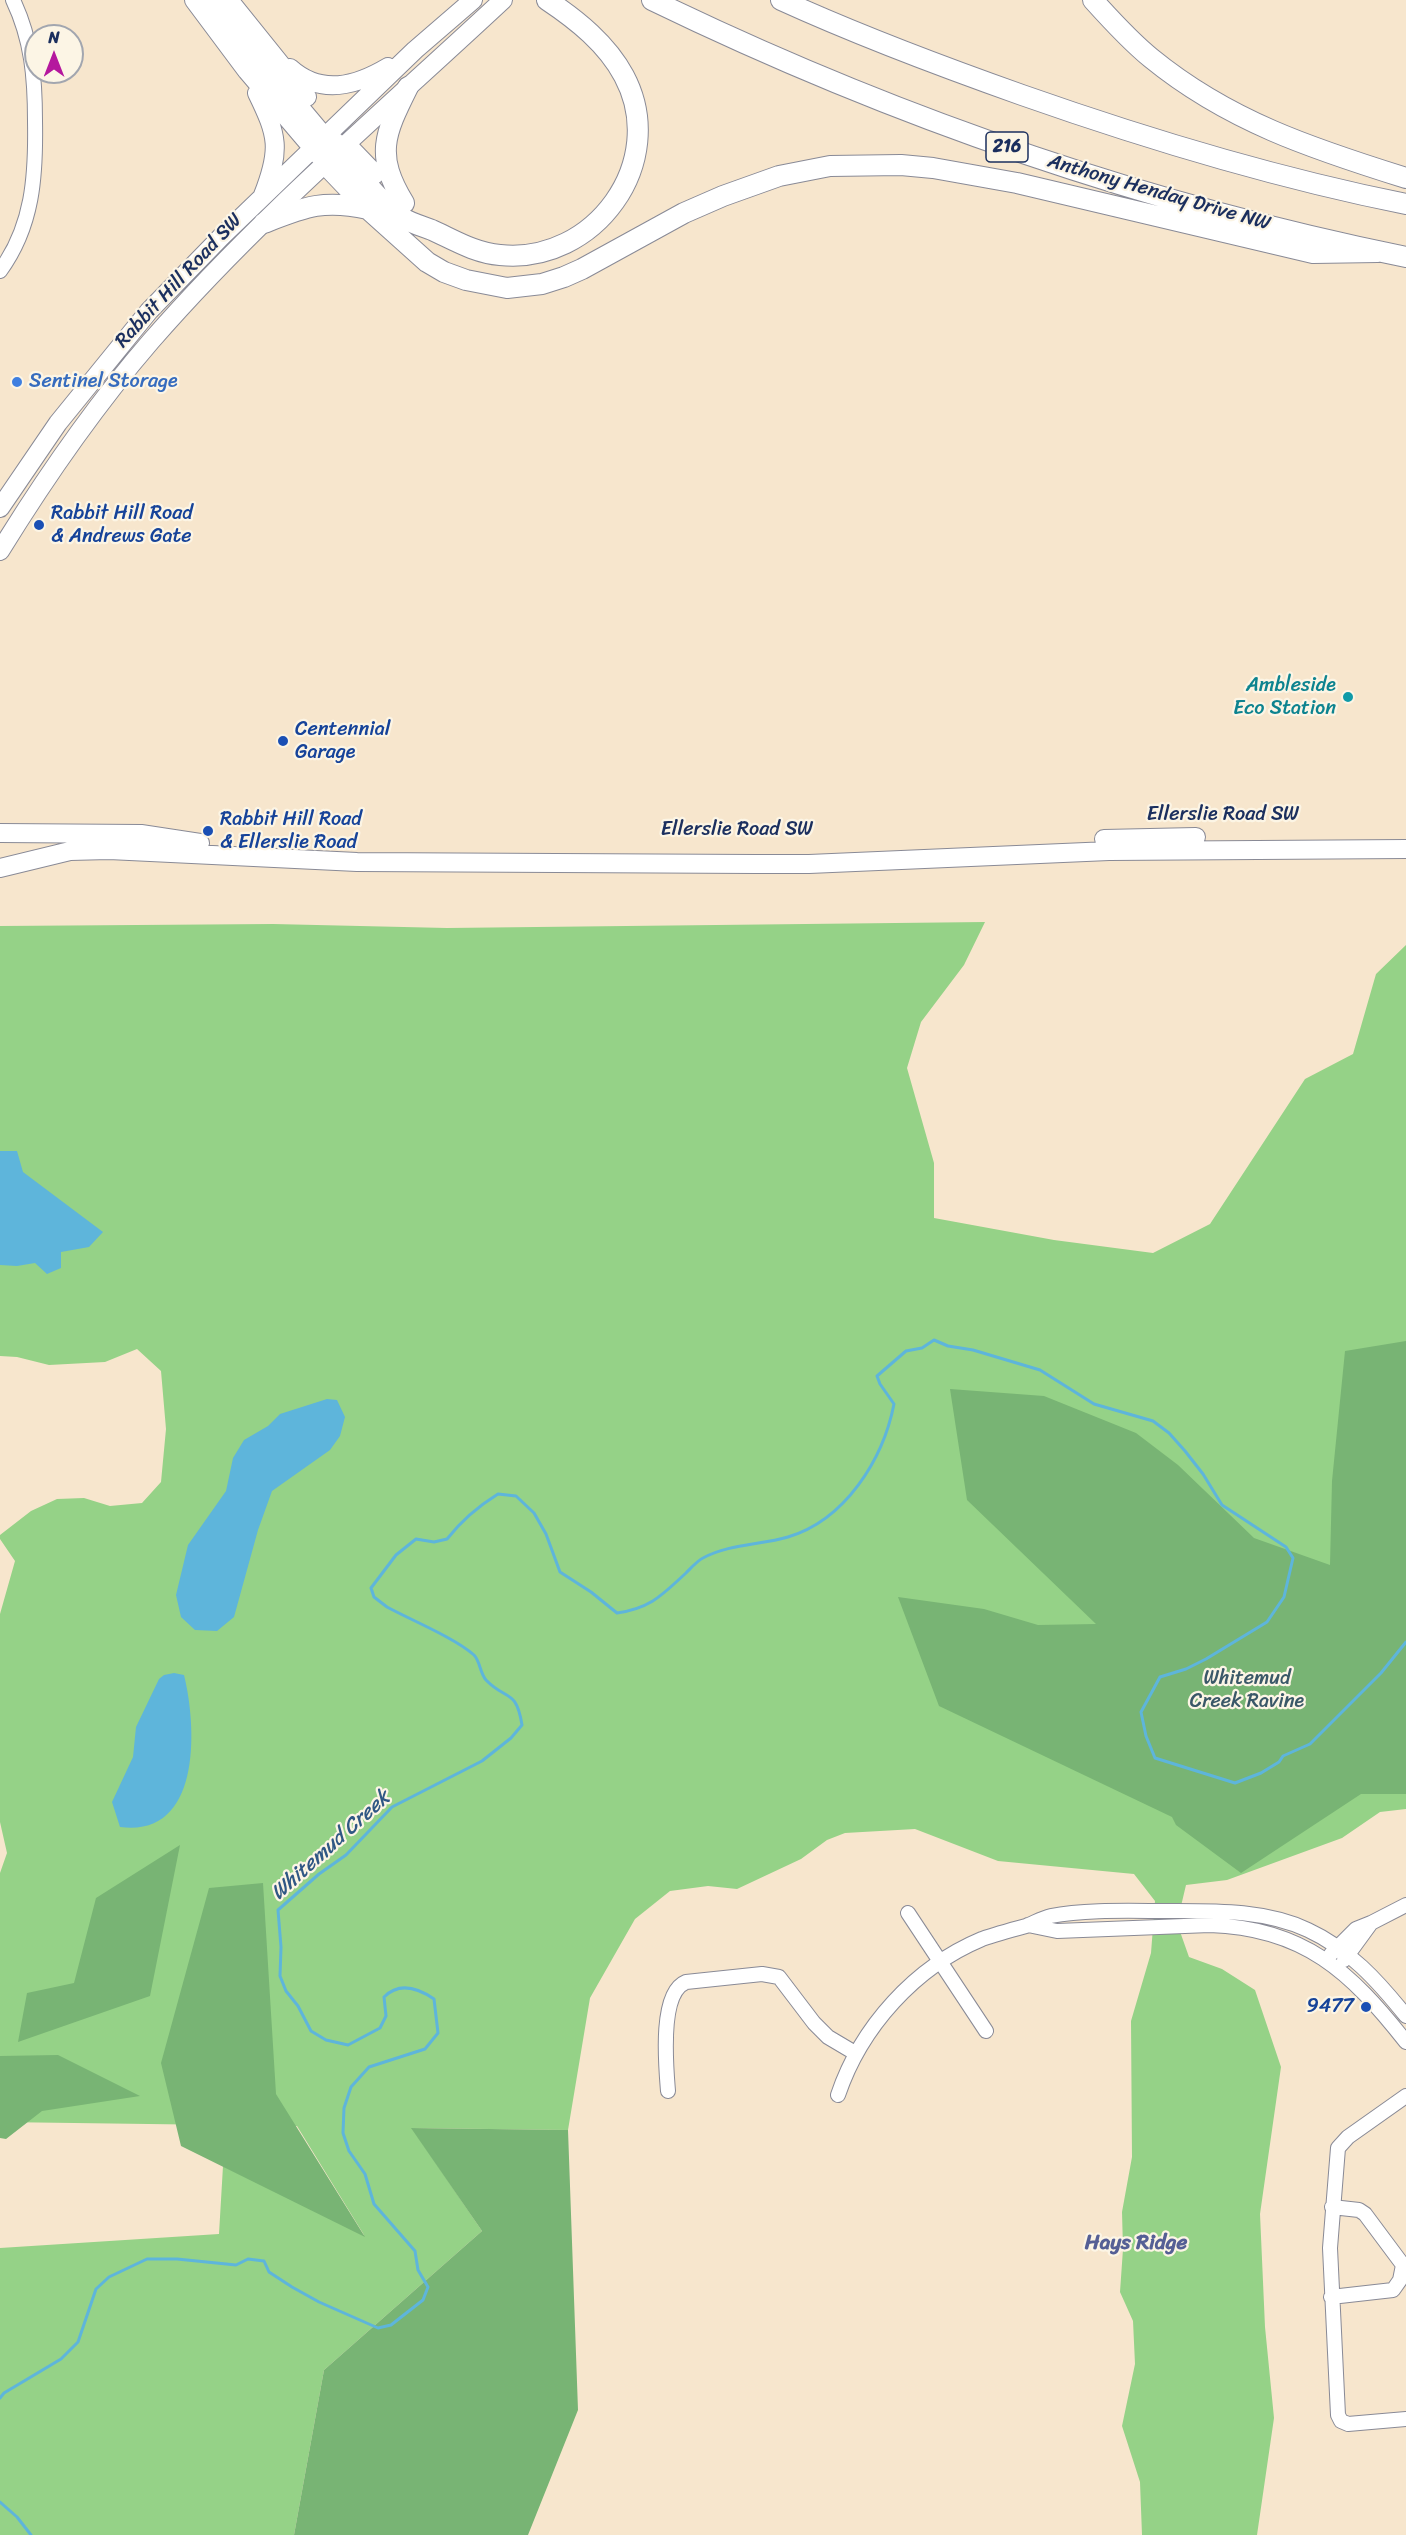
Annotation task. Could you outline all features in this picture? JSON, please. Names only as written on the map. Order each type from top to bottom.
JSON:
[{"type":"highway","points":[[331,146],[398,215],[484,252],[500,255],[537,254],[566,243],[591,227],[604,217],[623,189],[635,154],[637,134],[635,110],[625,77],[597,39],[547,0]]},
{"type":"highway","name":"Anthony Henday Drive NW","points":[[652,0],[795,66],[998,144],[1168,199],[1377,252],[1406,257]]},
{"type":"highway","points":[[781,0],[839,27],[929,62],[1086,118],[1183,148],[1406,204]]},
{"type":"highway","points":[[1092,0],[1150,58],[1217,105],[1284,137],[1406,178]]},
{"type":"highway","points":[[404,203],[390,180],[385,156],[386,138],[394,114],[408,87]]},
{"type":"highway","points":[[331,146],[404,203],[432,230]]},
{"type":"highway","points":[[331,146],[368,209],[412,250],[444,272],[466,280],[507,288],[542,284],[564,277],[684,213],[723,196],[779,176],[830,166],[891,165],[933,168],[1028,186],[1313,253],[1377,252]]},
{"type":"highway","points":[[264,223],[305,207],[329,203],[368,209]]},
{"type":"main road","points":[[194,0],[247,71],[331,146]]},
{"type":"main road","points":[[210,0],[331,146]]},
{"type":"main road","points":[[229,0],[275,54],[296,73],[310,80],[348,86],[367,79],[415,51]]},
{"type":"main road","points":[[331,146],[415,51],[472,0]]},
{"type":"main road","points":[[331,146],[408,87],[502,0]]},
{"type":"main road","points":[[275,54],[331,146]]},
{"type":"main road","points":[[247,71],[271,123],[276,145],[270,176],[261,199]]},
{"type":"main road","name":"Rabbit Hill Road SW","points":[[0,508],[52,431],[149,311],[261,199],[331,146]]},
{"type":"main road","name":"Rabbit Hill Road SW","points":[[0,551],[77,434],[119,379],[190,298],[264,223],[331,146]]},
{"type":"main road","points":[[0,530],[42,459],[52,431]]},
{"type":"main road","points":[[0,833],[141,834],[200,843]]},
{"type":"main road","name":"Ellerslie Road SW","points":[[70,851],[79,846],[104,841],[459,852],[791,854],[1145,837],[1406,837]]},
{"type":"main road","name":"Ellerslie Road SW","points":[[0,868],[70,851],[109,850],[392,863],[766,864],[1109,851],[1406,849]]},
{"type":"street","points":[[0,271],[26,224],[35,178],[33,65],[29,40],[13,0]]},
{"type":"street","points":[[1332,1964],[1371,1923],[1406,1905]]},
{"type":"street","points":[[838,2095],[855,2053],[895,2001],[939,1964],[981,1940],[1050,1916],[1083,1913],[1227,1912],[1251,1914],[1296,1925],[1343,1951],[1370,1973],[1406,2016]]},
{"type":"street","points":[[908,1913],[939,1964],[986,2031]]},
{"type":"street","points":[[1028,1925],[1057,1931],[1234,1926],[1279,1937],[1299,1944],[1332,1964],[1370,1998],[1406,2042]]},
{"type":"street","points":[[668,2091],[666,2048],[668,2019],[674,1992],[686,1982],[762,1974],[779,1977],[814,2023],[828,2037],[855,2053]]},
{"type":"street","points":[[1406,2097],[1342,2142],[1336,2156],[1330,2248],[1337,2403],[1341,2421],[1348,2424],[1406,2419]]},
{"type":"street","points":[[1331,2297],[1393,2290],[1400,2280],[1403,2265],[1365,2214],[1359,2210],[1332,2207]]},
{"type":"green space","points":[[985,922],[964,965],[921,1022],[907,1068],[934,1163],[934,1218],[1054,1240],[1153,1253],[1210,1224],[1305,1079],[1353,1054],[1376,974],[1406,945],[1406,1809],[1380,1812],[1342,1838],[1227,1880],[1186,1885],[1177,1923],[1189,1957],[1222,1969],[1255,1990],[1281,2067],[1260,2214],[1265,2327],[1274,2418],[1257,2535],[1142,2535],[1140,2482],[1122,2426],[1135,2364],[1133,2321],[1120,2292],[1123,2249],[1122,2212],[1132,2157],[1131,2021],[1151,1953],[1155,1901],[1134,1874],[998,1861],[915,1829],[845,1833],[827,1840],[801,1859],[737,1889],[708,1886],[670,1891],[635,1919],[590,1998],[568,2130],[412,2128],[482,2231],[324,2370],[294,2535],[0,2535],[0,2248],[219,2234],[223,2166],[364,2235],[297,2126],[0,2122],[0,1873],[7,1853],[0,1822],[0,1614],[15,1561],[0,1539],[0,1535],[31,1511],[57,1499],[84,1498],[110,1506],[142,1503],[161,1482],[166,1429],[161,1371],[137,1349],[105,1362],[49,1365],[17,1357],[0,1356],[0,926],[273,924],[447,928]]},
{"type":"green space","name":"Whitemud Creek Ravine","points":[[1406,1341],[1406,1794],[1361,1794],[1241,1873],[1176,1825],[1172,1817],[939,1706],[898,1597],[984,1609],[1038,1625],[1096,1624],[967,1500],[950,1389],[1044,1396],[1136,1433],[1178,1465],[1254,1538],[1330,1565],[1332,1481],[1345,1351]]},
{"type":"green space","points":[[180,1845],[150,1996],[18,2042],[27,1993],[74,1983],[96,1898]]},
{"type":"green space","points":[[263,1883],[276,2094],[365,2237],[181,2146],[161,2063],[209,1888]]},
{"type":"green space","points":[[58,2055],[140,2096],[42,2111],[6,2139],[0,2138],[0,2056]]},
{"type":"green space","points":[[411,2128],[568,2130],[578,2410],[528,2535],[294,2535],[324,2370],[482,2231]]},
{"type":"water","points":[[0,1151],[17,1151],[23,1172],[103,1232],[89,1247],[61,1252],[61,1268],[47,1274],[35,1263],[17,1266],[0,1265]]},
{"type":"water","points":[[327,1399],[337,1400],[345,1417],[340,1436],[330,1450],[272,1491],[258,1530],[234,1617],[217,1631],[195,1630],[181,1617],[176,1595],[188,1545],[226,1491],[233,1458],[244,1440],[268,1426],[280,1414]]},
{"type":"water","points":[[174,1673],[184,1675],[188,1697],[191,1749],[188,1775],[180,1797],[166,1815],[147,1826],[120,1827],[112,1802],[133,1757],[136,1727],[159,1679],[164,1675]]},
{"type":"waterway","name":"Whitemud Creek","points":[[0,2398],[4,2393],[61,2359],[78,2342],[96,2289],[109,2277],[147,2259],[177,2259],[236,2265],[248,2259],[264,2261],[269,2272],[292,2287],[319,2302],[378,2328],[391,2325],[423,2300],[428,2287],[418,2270],[415,2251],[374,2204],[365,2174],[349,2151],[343,2133],[344,2108],[351,2087],[369,2067],[425,2049],[438,2033],[434,1999],[409,1988],[396,1989],[384,1997],[386,2016],[380,2028],[348,2045],[326,2040],[311,2031],[298,2006],[286,1991],[280,1976],[281,1947],[278,1910],[319,1874],[346,1855],[392,1807],[482,1761],[511,1738],[522,1725],[517,1705],[509,1696],[486,1680],[474,1655],[444,1636],[387,1607],[374,1597],[371,1588],[396,1555],[416,1539],[434,1542],[447,1539],[470,1514],[498,1494],[516,1496],[534,1513],[546,1534],[560,1572],[591,1592],[617,1613],[639,1608],[663,1594],[703,1558],[734,1547],[788,1537],[808,1529],[827,1517],[844,1502],[871,1466],[889,1425],[894,1404],[877,1376],[906,1351],[922,1348],[934,1340],[948,1346],[973,1350],[1040,1370],[1094,1404],[1153,1421],[1169,1433],[1185,1451],[1203,1474],[1222,1505],[1286,1547],[1293,1558],[1284,1597],[1267,1622],[1206,1659],[1186,1669],[1160,1677],[1141,1712],[1146,1736],[1155,1758],[1235,1783],[1261,1773],[1279,1762],[1283,1756],[1310,1744],[1381,1673],[1406,1642]]},
{"type":"waterway","name":"Whitemud Creek","points":[[0,2502],[17,2517],[31,2535]]},
{"type":"place","name":"Sentinel Storage","points":[[17,382]]},
{"type":"place","name":"Rabbit Hill Road & Andrews Gate","points":[[39,525]]},
{"type":"place","name":"Ambleside Eco Station","points":[[1348,697]]},
{"type":"place","name":"Centennial Garage","points":[[283,741]]},
{"type":"place","name":"Rabbit Hill Road & Ellerslie Road","points":[[208,831]]},
{"type":"place","name":"9477","points":[[1366,2007]]},
{"type":"district","name":"Hays Ridge","points":[[1136,2244]]}]
